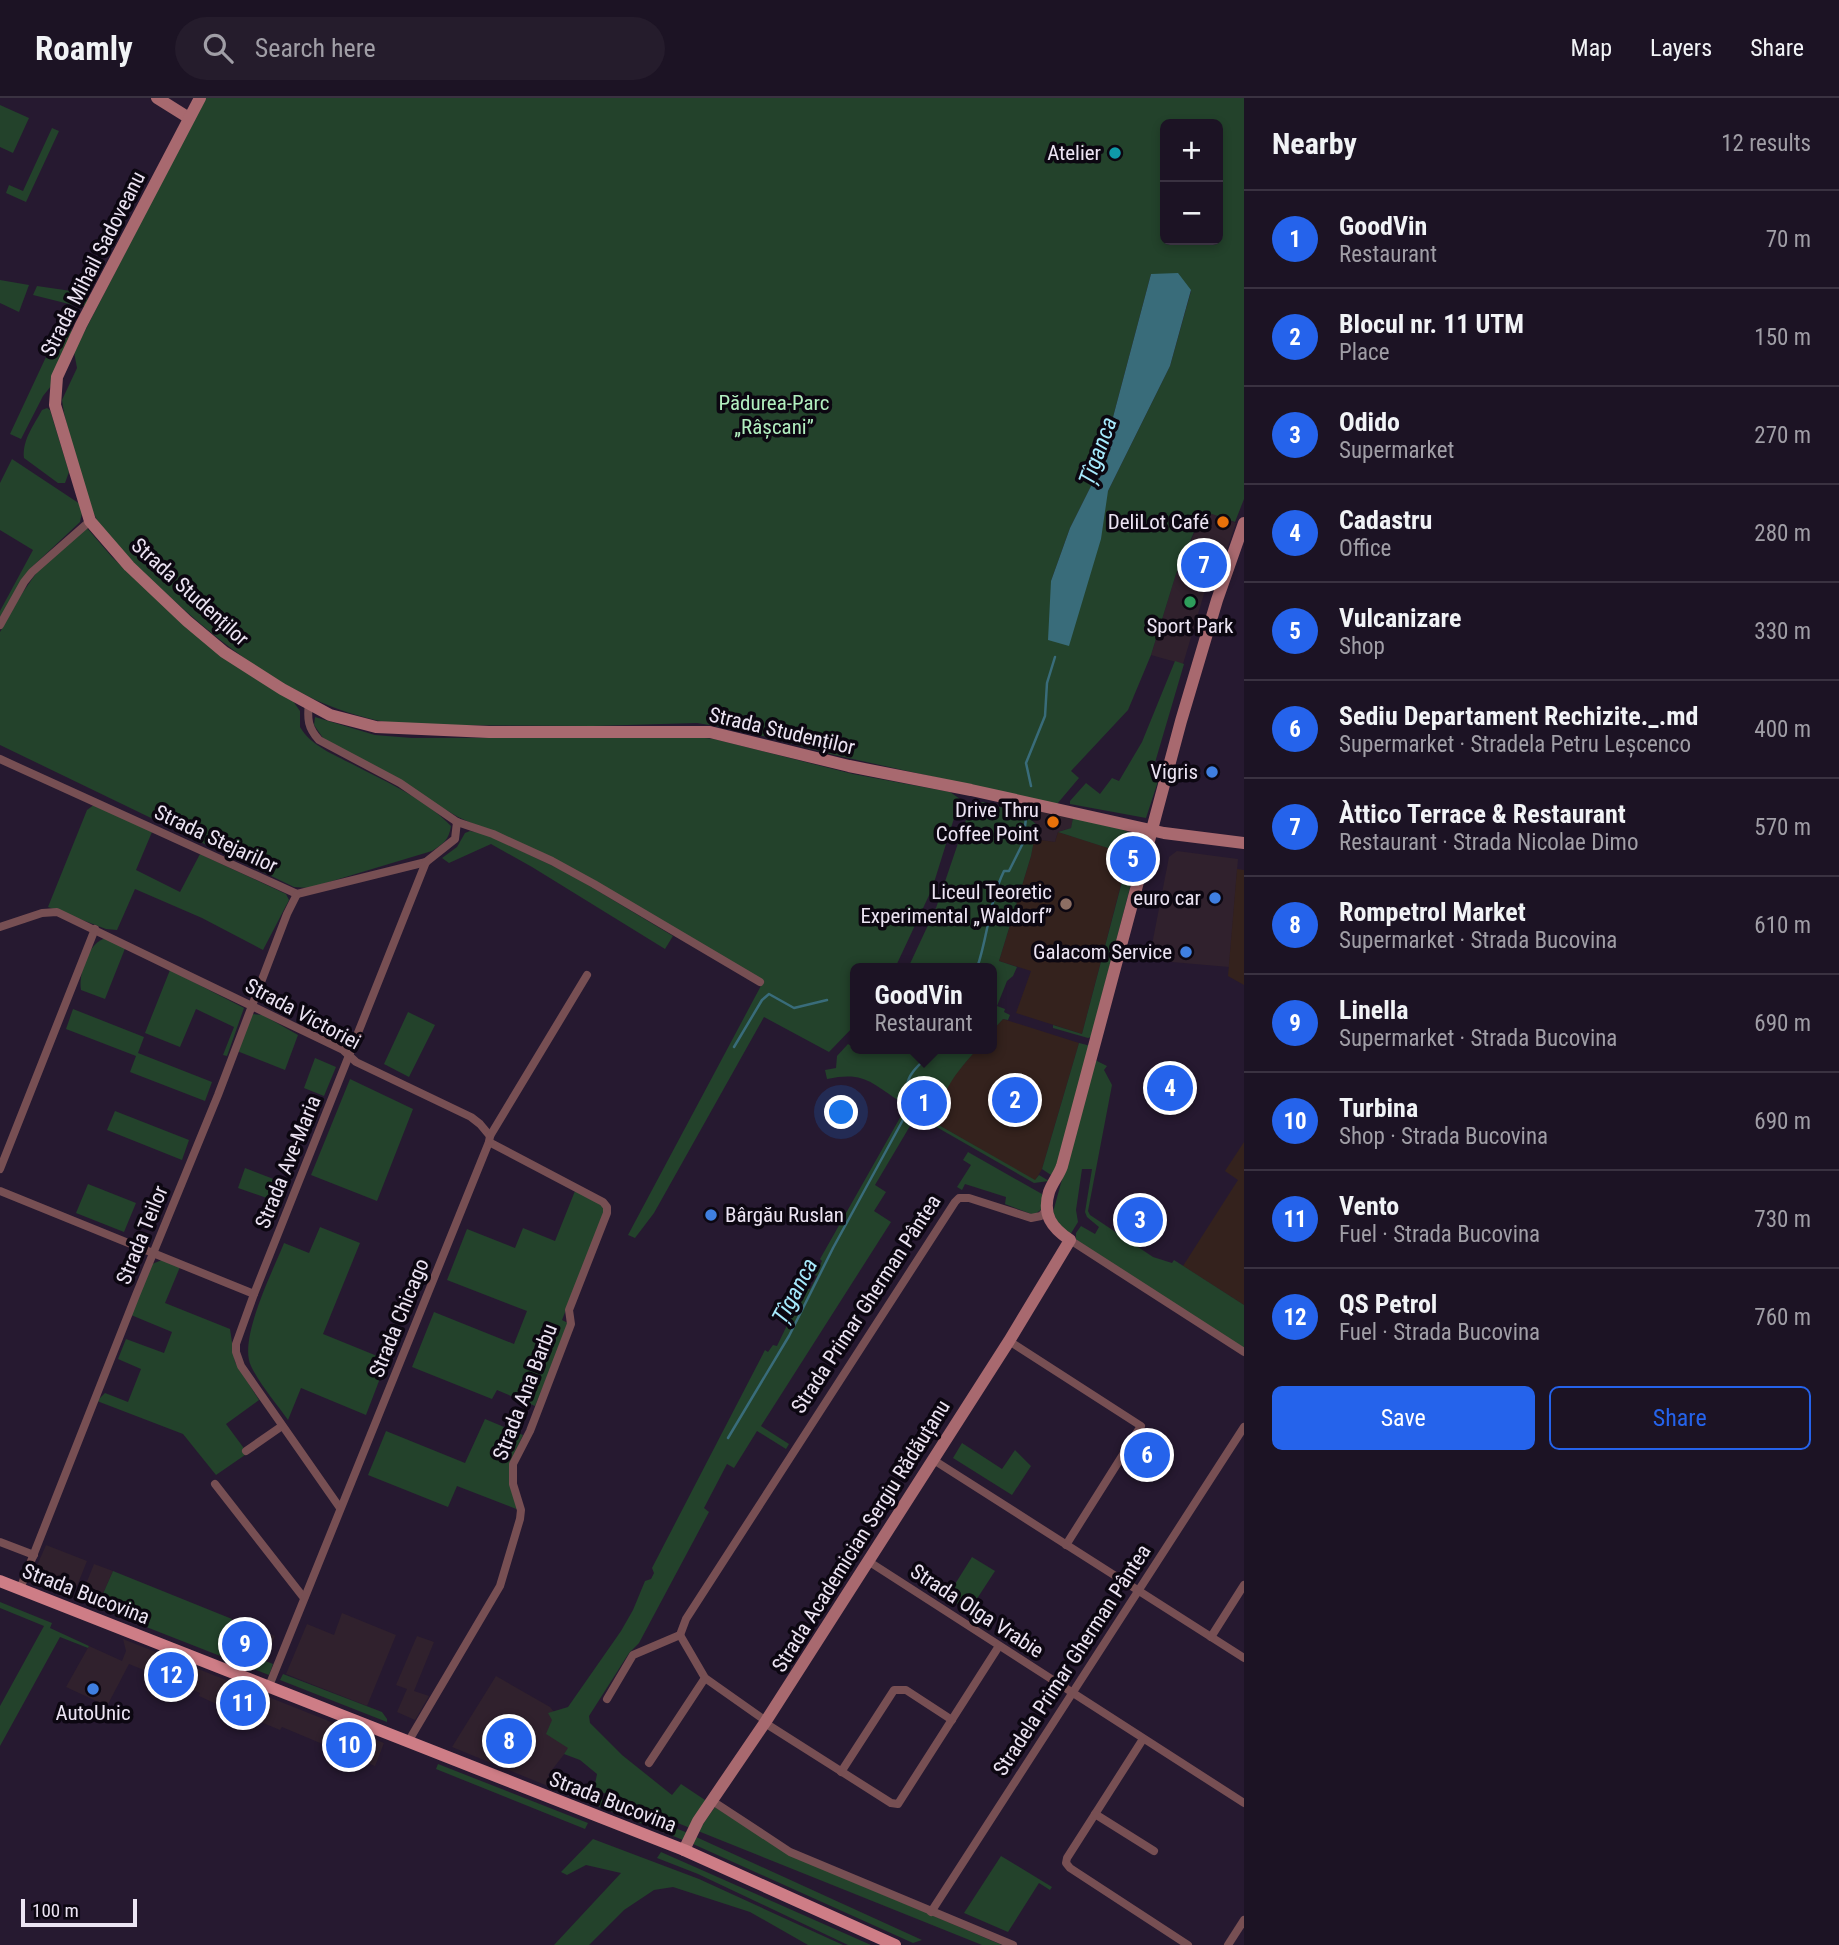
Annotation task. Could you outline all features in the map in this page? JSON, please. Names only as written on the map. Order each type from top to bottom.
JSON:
[{"type":"main road","points":[[157,98],[190,118]]},
{"type":"main road","name":"Strada Mihail Sadoveanu","points":[[90,521],[56,414],[54,391],[57,377],[87,312],[200,98]]},
{"type":"main road","name":"Strada Studenților","points":[[90,521],[129,566],[224,652],[309,704],[330,715],[350,721],[407,730],[710,732],[849,766],[1152,830],[1244,843]]},
{"type":"main road","points":[[1070,1240],[1053,1228],[1047,1209],[1049,1190],[1062,1166],[1199,660],[1244,523]]},
{"type":"main road","name":"Strada Academician Sergiu Rădăuțanu","points":[[684,1850],[698,1822],[766,1722],[1009,1341],[1070,1240]]},
{"type":"main road","name":"Strada Bucovina","points":[[0,1581],[684,1850],[895,1945]]},
{"type":"street","points":[[0,625],[32,572],[90,521]]},
{"type":"street","points":[[309,704],[307,720],[318,740],[400,783],[457,822],[493,834],[552,861],[760,982]]},
{"type":"street","name":"Strada Stejarilor","points":[[0,760],[297,894],[426,862]]},
{"type":"street","name":"Strada Ave-Maria","points":[[340,1508],[241,1366],[236,1352],[238,1338],[426,862],[455,839],[457,822]]},
{"type":"street","name":"Strada Teilor","points":[[20,1589],[297,894]]},
{"type":"street","name":"Strada Victoriei","points":[[0,927],[42,913],[57,912],[95,929],[343,1050],[356,1062],[471,1117],[480,1124],[490,1139],[603,1202]]},
{"type":"street","points":[[0,1169],[95,929]]},
{"type":"street","name":"Strada Chicago","points":[[269,1686],[490,1139],[587,975]]},
{"type":"street","points":[[0,1191],[254,1294]]},
{"type":"street","name":"Strada Primar Gherman Pântea","points":[[680,1635],[686,1619],[955,1202],[959,1198],[970,1198],[1031,1218],[1041,1216],[1047,1209]]},
{"type":"street","name":"Strada Ana Barbu","points":[[408,1741],[500,1586],[521,1510],[513,1484],[513,1464],[530,1431],[571,1324],[569,1310],[607,1213],[603,1202]]},
{"type":"street","points":[[1070,1240],[1244,1352]]},
{"type":"street","points":[[1009,1341],[1141,1426],[1066,1545]]},
{"type":"street","points":[[246,1451],[282,1426]]},
{"type":"street","name":"Stradela Primar Gherman Pântea","points":[[931,1912],[1244,1427]]},
{"type":"street","points":[[932,1459],[1244,1658]]},
{"type":"street","points":[[215,1484],[304,1598]]},
{"type":"street","points":[[328,1492],[335,1495],[347,1490]]},
{"type":"street","points":[[0,1542],[34,1555]]},
{"type":"street","name":"Strada Olga Vrabie","points":[[868,1560],[1244,1803]]},
{"type":"street","points":[[1210,1637],[1244,1586]]},
{"type":"street","points":[[607,1699],[633,1655],[680,1635],[705,1678],[841,1772],[891,1804],[898,1804],[999,1646]]},
{"type":"street","points":[[649,1763],[705,1678]]},
{"type":"street","points":[[841,1772],[894,1690],[906,1690],[952,1720]]},
{"type":"street","points":[[1143,1739],[1067,1858],[1068,1866],[1188,1945]]},
{"type":"street","points":[[714,1802],[790,1852],[1013,1945]]},
{"type":"street","points":[[1095,1814],[1154,1851]]},
{"type":"street","points":[[1228,1945],[1244,1920]]},
{"type":"shaded area","points":[[1204,511],[1236,523],[1224,558],[1219,556],[1207,584],[1183,664],[1151,655],[1176,574]]},
{"type":"shaded area","points":[[1010,805],[1073,818],[1071,828],[1058,832],[1055,842],[1034,839],[1037,824],[1026,815],[1008,810]]},
{"type":"shaded area","name":"Liceul Teoretic Experimental „Waldorf”","points":[[1058,832],[1112,849],[1109,858],[1124,873],[1082,1034],[1016,1013],[1031,971],[999,961],[1034,839],[1055,842]]},
{"type":"shaded area","points":[[1177,851],[1238,859],[1229,967],[1149,960],[1169,857]]},
{"type":"shaded area","points":[[1237,869],[1244,870],[1244,985],[1228,976]]},
{"type":"shaded area","points":[[1003,1019],[1079,1043],[1042,1169],[1035,1181],[937,1124],[940,1103],[951,1079],[973,1054],[997,1054],[997,1026]]},
{"type":"shaded area","points":[[1244,1142],[1244,1305],[1183,1266],[1238,1180],[1225,1171]]},
{"type":"shaded area","points":[[46,1545],[87,1561],[77,1586],[35,1570]]},
{"type":"shaded area","points":[[94,1564],[113,1571],[102,1596],[84,1589]]},
{"type":"shaded area","points":[[342,1613],[396,1635],[367,1706],[286,1674],[307,1624],[334,1635]]},
{"type":"shaded area","points":[[232,1619],[275,1636],[265,1661],[222,1644]]},
{"type":"shaded area","points":[[417,1636],[434,1642],[414,1691],[429,1696],[415,1720],[397,1712],[407,1689],[396,1685]]},
{"type":"shaded area","points":[[123,1639],[384,1743],[375,1766],[282,1727],[280,1730],[212,1702],[199,1696],[200,1693],[129,1664],[107,1706],[66,1687],[89,1646],[122,1661],[126,1651]]},
{"type":"shaded area","points":[[496,1676],[550,1707],[554,1712],[552,1720],[569,1748],[548,1775],[560,1791],[452,1747]]},
{"type":"green space","name":"Pădurea-Parc „Râșcani”","points":[[205,98],[1244,98],[1244,499],[1235,522],[1203,511],[1176,574],[1151,655],[1128,710],[1071,771],[1079,778],[1057,804],[830,754],[740,730],[697,723],[593,726],[409,725],[338,709],[305,695],[273,677],[213,634],[107,537],[83,487],[64,413],[62,400],[77,368],[74,352]],"holes":[[[1151,274],[1191,291],[1170,366],[1108,491],[1051,581],[1070,528],[1099,470]]]},
{"type":"green space","points":[[0,105],[29,118],[13,153],[0,147]]},
{"type":"green space","points":[[52,128],[59,131],[26,202],[6,193],[9,185],[23,191]]},
{"type":"green space","points":[[0,280],[29,285],[19,312],[0,303]]},
{"type":"green space","points":[[37,286],[85,293],[88,300],[86,305],[81,307],[33,295]]},
{"type":"green space","points":[[61,323],[71,329],[73,335],[51,386],[21,439],[10,434],[60,327],[56,325]]},
{"type":"green space","points":[[42,410],[50,410],[69,472],[65,483],[58,483],[24,458],[29,433]]},
{"type":"green space","points":[[12,459],[80,504],[82,513],[80,522],[21,580],[0,618],[0,611],[33,550],[0,530],[0,483]]},
{"type":"green space","points":[[87,528],[112,557],[186,627],[293,701],[300,711],[300,727],[310,740],[331,754],[405,792],[441,816],[451,826],[445,841],[432,851],[309,888],[294,887],[0,745],[0,632],[39,569]]},
{"type":"green space","points":[[1175,661],[1184,664],[1154,766],[1162,769],[1146,818],[1070,804],[1086,783],[1100,794],[1112,778],[1119,781],[1142,742]]},
{"type":"green space","points":[[315,717],[375,735],[412,738],[714,739],[853,774],[950,792],[960,799],[932,889],[897,963],[850,963],[850,1030],[829,1052],[764,1017],[654,1213],[635,1238],[628,1235],[763,982],[560,863],[458,817],[323,738],[314,725]]},
{"type":"green space","points":[[984,802],[1026,815],[1037,825],[1031,856],[999,961],[1017,967],[1007,981],[997,1006],[997,963],[910,963],[936,908],[970,808],[976,803]]},
{"type":"green space","points":[[95,804],[152,832],[136,870],[180,892],[200,854],[286,894],[289,900],[263,950],[202,918],[135,889],[117,930],[106,929],[48,907],[87,810]]},
{"type":"green space","points":[[1073,818],[1121,829],[1143,838],[1091,1037],[1088,1038],[1053,1028],[1053,1025],[1082,1034],[1124,874],[1109,858],[1111,849],[1058,832],[1071,828]]},
{"type":"green space","points":[[470,831],[485,834],[568,873],[673,936],[665,949],[491,844],[449,863],[442,858],[457,847],[465,833]]},
{"type":"green space","points":[[107,938],[126,946],[105,999],[81,990],[81,975],[90,951]]},
{"type":"green space","points":[[170,970],[244,1008],[227,1056],[223,1055],[234,1027],[196,1009],[180,1047],[145,1033]]},
{"type":"green space","points":[[997,1006],[1010,1015],[1008,1020],[1003,1019],[997,1026]]},
{"type":"green space","points":[[73,1009],[144,1037],[138,1053],[212,1082],[205,1101],[130,1072],[136,1056],[66,1029]]},
{"type":"green space","points":[[408,1012],[435,1025],[409,1077],[384,1064]]},
{"type":"green space","points":[[252,1014],[263,1015],[298,1035],[285,1070],[237,1051]]},
{"type":"green space","points":[[1079,1043],[1091,1046],[1057,1173],[1051,1175],[1042,1169]]},
{"type":"green space","points":[[848,1044],[850,1054],[973,1054],[951,1083],[937,1124],[1035,1180],[1039,1175],[1049,1181],[1034,1183],[933,1125],[931,1121],[904,1107],[901,1102],[867,1080],[850,1077],[827,1079],[825,1070],[836,1068],[837,1056]]},
{"type":"green space","points":[[315,1058],[336,1067],[324,1096],[304,1088]]},
{"type":"green space","points":[[1095,1060],[1107,1066],[1104,1070],[1112,1085],[1088,1211],[1090,1215],[1153,1257],[1172,1263],[1174,1260],[1244,1305],[1244,1349],[1076,1240],[1076,1233],[1081,1226],[1095,1234],[1099,1227],[1085,1212],[1092,1169],[1082,1169],[1076,1210],[1078,1222],[1070,1235],[1059,1227],[1053,1212]]},
{"type":"green space","points":[[350,1079],[413,1109],[377,1201],[311,1175]]},
{"type":"green space","points":[[115,1111],[189,1140],[182,1160],[107,1130]]},
{"type":"green space","points":[[901,1116],[904,1116],[910,1126],[875,1185],[886,1192],[874,1211],[891,1222],[761,1426],[789,1444],[786,1449],[757,1431],[734,1468],[727,1464],[704,1508],[709,1512],[639,1643],[629,1653],[589,1716],[590,1723],[622,1755],[672,1795],[681,1784],[708,1802],[690,1828],[594,1789],[597,1774],[580,1760],[564,1754],[568,1748],[546,1734],[552,1720],[548,1713],[568,1707],[621,1631],[645,1581],[651,1579],[654,1573],[652,1568],[765,1350],[768,1352],[773,1345],[777,1346],[805,1288],[810,1289],[817,1276],[815,1275],[822,1261],[820,1259]]},
{"type":"green space","points":[[968,1152],[1042,1194],[1043,1208],[1034,1215],[1005,1204],[1006,1197],[965,1184],[962,1190],[957,1187],[971,1165],[963,1160]]},
{"type":"green space","points":[[245,1168],[289,1185],[281,1203],[238,1188]]},
{"type":"green space","points":[[88,1184],[136,1203],[124,1232],[76,1213]]},
{"type":"green space","points":[[575,1191],[600,1204],[604,1209],[562,1320],[568,1323],[568,1327],[535,1406],[497,1390],[492,1399],[412,1367],[434,1312],[514,1344],[527,1311],[447,1280],[467,1229],[515,1248],[523,1228],[555,1241]]},
{"type":"green space","points":[[320,1227],[360,1243],[323,1334],[387,1360],[366,1415],[301,1388],[288,1420],[251,1366],[248,1354],[249,1339],[258,1305],[284,1243],[309,1253]]},
{"type":"green space","points":[[162,1260],[180,1267],[165,1303],[230,1329],[235,1362],[259,1400],[226,1424],[243,1447],[245,1455],[216,1475],[183,1434],[97,1401],[105,1393],[128,1402],[141,1369],[118,1359],[126,1339],[164,1353],[172,1332],[131,1315],[152,1264]]},
{"type":"green space","points":[[485,1419],[523,1435],[509,1465],[519,1510],[457,1486],[448,1507],[368,1475],[386,1431],[465,1463]]},
{"type":"green space","points":[[962,1443],[1002,1469],[1015,1450],[1031,1466],[1012,1495],[953,1458]]},
{"type":"green space","points":[[972,1557],[995,1571],[969,1611],[947,1597]]},
{"type":"green space","points":[[113,1571],[232,1619],[222,1644],[273,1664],[269,1675],[80,1601],[84,1589],[102,1596]]},
{"type":"green space","points":[[0,1602],[52,1623],[50,1628],[89,1646],[88,1648],[60,1637],[0,1746],[0,1706],[44,1626],[0,1608]]},
{"type":"green space","points":[[283,1674],[382,1712],[387,1722],[280,1680]]},
{"type":"green space","points":[[438,1764],[588,1823],[585,1829],[436,1769]]},
{"type":"green space","points":[[552,1780],[688,1833],[683,1840],[560,1791]]},
{"type":"green space","points":[[715,1807],[788,1854],[1002,1945],[982,1945],[698,1831]]},
{"type":"green space","points":[[694,1836],[922,1940],[913,1943],[693,1844]]},
{"type":"green space","points":[[593,1839],[699,1879],[843,1945],[808,1945],[750,1912],[673,1887],[654,1890],[624,1910],[589,1945],[554,1945],[621,1873],[586,1865],[567,1875],[561,1872]]},
{"type":"green space","points":[[661,1852],[871,1945],[848,1945],[698,1874],[657,1858]]},
{"type":"green space","points":[[1001,1856],[1052,1887],[1050,1890],[1039,1883],[1008,1932],[964,1913]]},
{"type":"water","points":[[1178,273],[1191,290],[1170,366],[1108,491],[1101,539],[1069,646],[1048,640],[1051,581],[1070,528],[1099,470],[1151,274]]},
{"type":"waterway","name":"Țîganca","points":[[1031,786],[1026,763],[1045,716],[1047,683],[1055,657]]},
{"type":"waterway","name":"Țîganca","points":[[978,963],[995,895],[1004,871],[1009,871],[1023,843],[1026,818]]},
{"type":"waterway","points":[[734,1047],[762,1000],[769,994],[794,1008],[827,1000]]},
{"type":"waterway","name":"Țîganca","points":[[909,1109],[908,1081],[930,1054]]},
{"type":"waterway","name":"Țîganca","points":[[728,1438],[789,1336],[833,1248],[904,1118]]},
{"type":"place","name":"Atelier","points":[[1115,153]]},
{"type":"place","name":"DeliLot Café","points":[[1223,522]]},
{"type":"place","name":"Àttico Terrace & Restaurant","points":[[1204,565]]},
{"type":"place","name":"Sport Park","points":[[1190,602]]},
{"type":"place","name":"Vigris","points":[[1212,772]]},
{"type":"place","name":"Drive Thru Coffee Point","points":[[1053,822]]},
{"type":"place","name":"Vulcanizare","points":[[1133,859]]},
{"type":"place","name":"euro car","points":[[1215,898]]},
{"type":"place","name":"Liceul Teoretic Experimental „Waldorf”","points":[[1066,904]]},
{"type":"place","name":"Galacom Service","points":[[1186,952]]},
{"type":"place","name":"Cadastru","points":[[1170,1088]]},
{"type":"place","name":"Blocul nr. 11 UTM","points":[[1015,1100]]},
{"type":"place","name":"GoodVin","points":[[924,1103]]},
{"type":"place","name":"Bârgău Ruslan","points":[[711,1215]]},
{"type":"place","name":"Odido","points":[[1140,1220]]},
{"type":"place","name":"Sediu Departament Rechizite._.md","points":[[1147,1455]]},
{"type":"place","name":"Linella","points":[[245,1644]]},
{"type":"place","name":"QS Petrol","points":[[171,1675]]},
{"type":"place","name":"AutoUnic","points":[[93,1689]]},
{"type":"place","name":"Vento","points":[[243,1703]]},
{"type":"place","name":"Rompetrol Market","points":[[509,1741]]},
{"type":"place","name":"Turbina","points":[[349,1745]]}]
